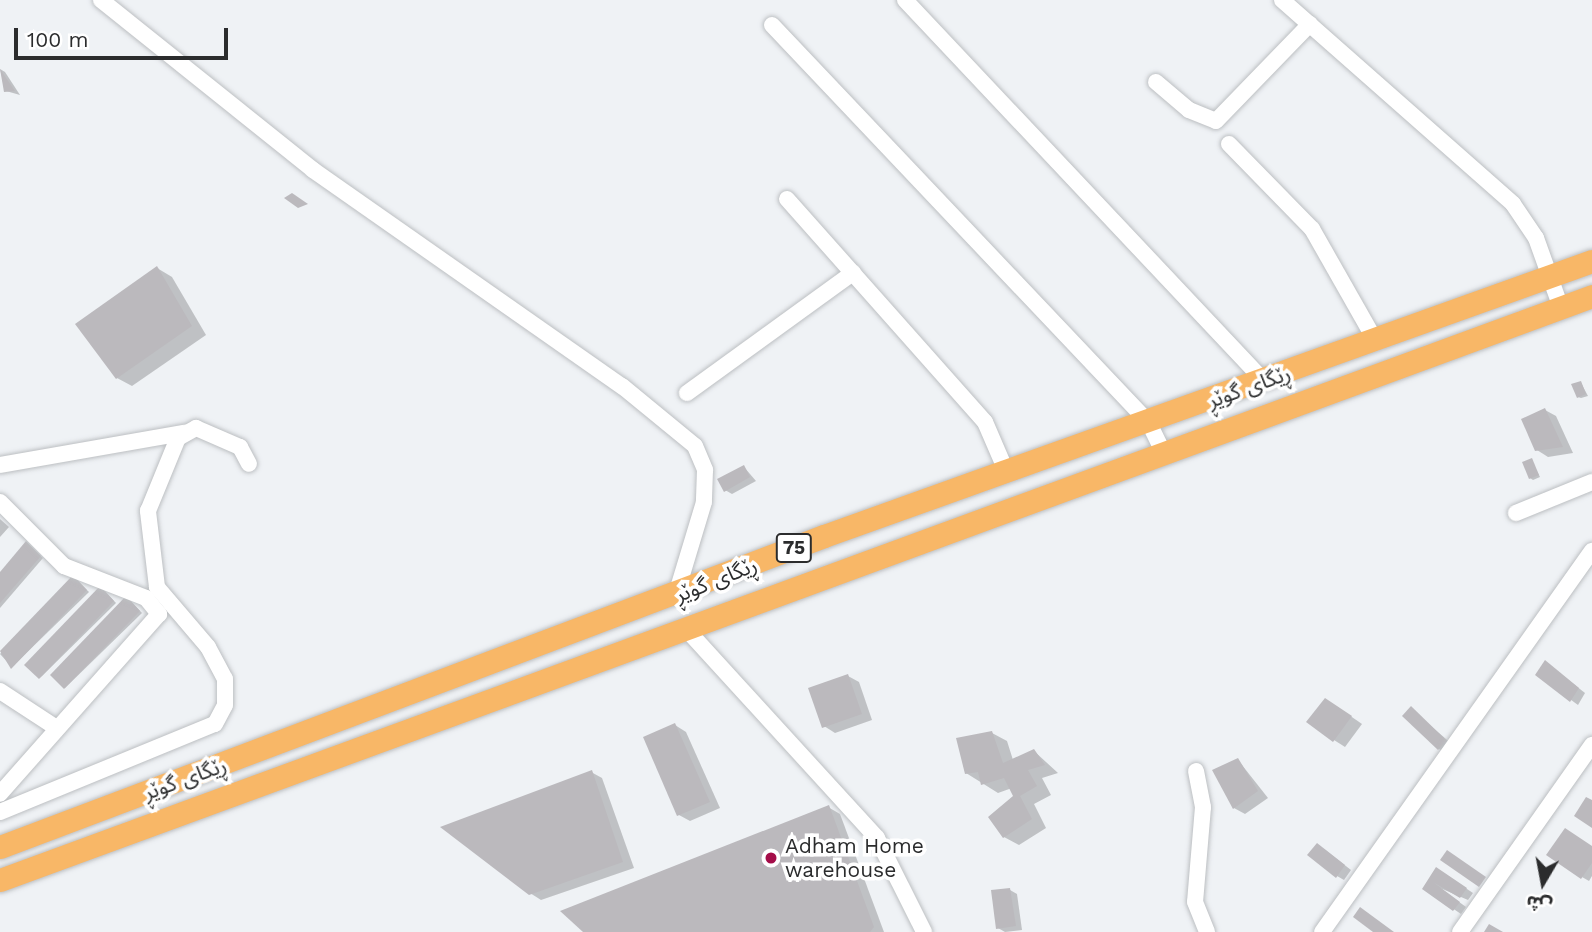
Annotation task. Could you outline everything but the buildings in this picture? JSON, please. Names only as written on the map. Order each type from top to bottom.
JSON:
[{"type":"highway","name":"ڕێگای گوێڕ","points":[[0,848],[675,597],[824,536],[1150,423],[1592,261]]},
{"type":"highway","name":"ڕێگای گوێڕ","points":[[0,880],[688,631],[1592,297]]},
{"type":"street","points":[[101,0],[313,170],[622,386],[695,446],[705,470],[704,502],[675,597]]},
{"type":"street","points":[[905,0],[1264,381]]},
{"type":"street","points":[[1282,0],[1513,204],[1552,276],[1561,308]]},
{"type":"street","points":[[1156,82],[1189,110],[1216,121],[1310,24]]},
{"type":"street","points":[[772,25],[1150,423],[1164,454]]},
{"type":"street","points":[[1229,144],[1312,229],[1376,340]]},
{"type":"street","points":[[787,199],[985,422],[1007,473]]},
{"type":"street","points":[[687,393],[853,273]]},
{"type":"street","points":[[0,812],[206,731],[220,716],[225,679],[208,647],[157,587],[148,535],[148,511],[165,465],[178,438],[190,432]]},
{"type":"street","points":[[0,465],[190,432],[240,447],[249,464]]},
{"type":"street","points":[[1516,513],[1592,482]]},
{"type":"street","points":[[0,502],[64,566],[158,608],[109,677],[55,727],[0,794]]},
{"type":"street","points":[[1322,932],[1592,551]]},
{"type":"street","points":[[688,631],[877,838],[924,932]]},
{"type":"street","points":[[0,691],[55,727]]},
{"type":"street","points":[[1460,932],[1592,745]]},
{"type":"street","points":[[1196,771],[1203,807],[1195,902],[1207,932]]},
{"type":"place","name":"Adham Home warehouse","points":[[771,858]]}]
